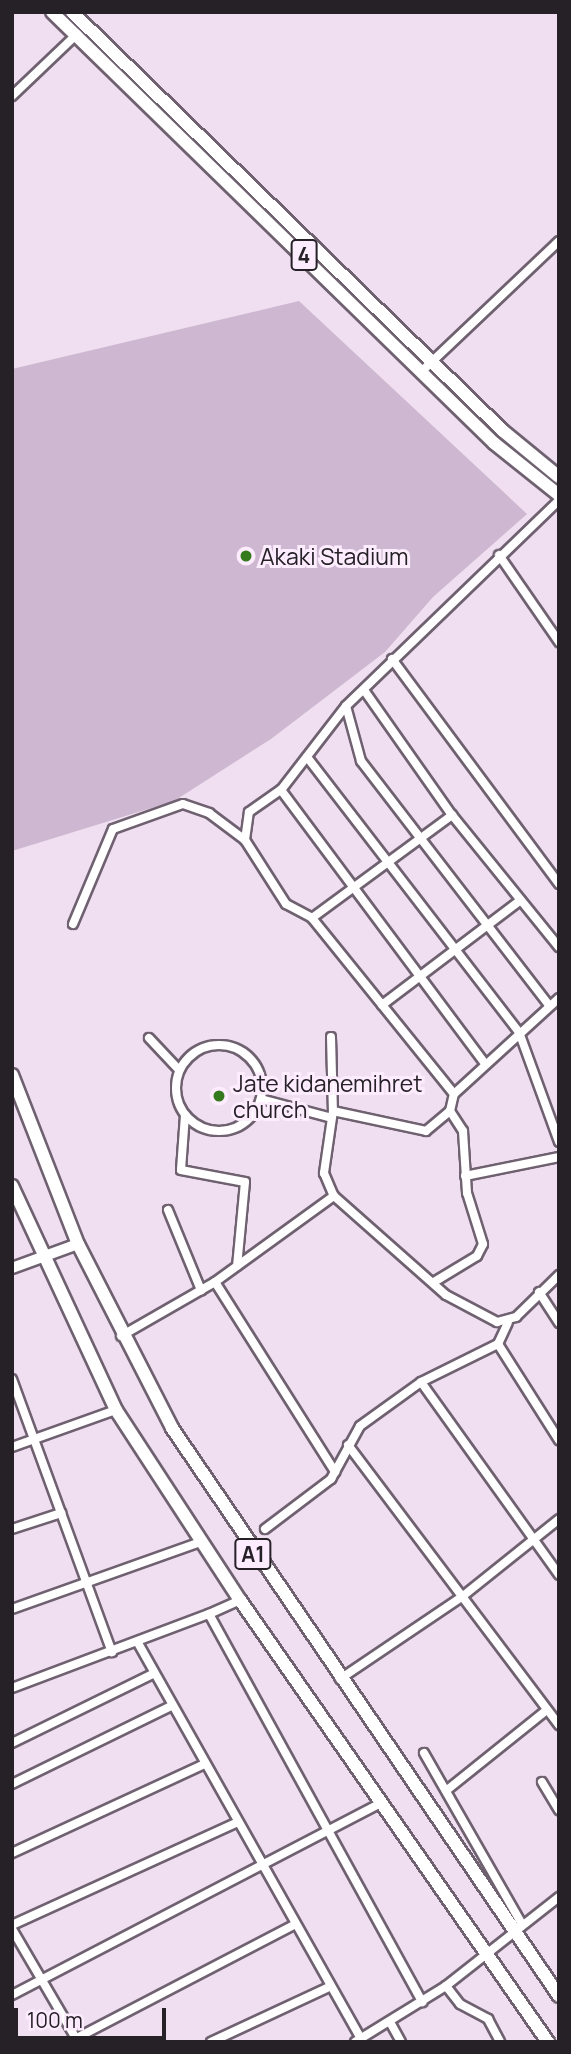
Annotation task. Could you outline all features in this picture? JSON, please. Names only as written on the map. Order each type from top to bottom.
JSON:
[{"type":"main road","name":"4","points":[[52,12],[421,372],[559,497]]},
{"type":"main road","points":[[72,12],[432,362],[559,477]]},
{"type":"main road","name":"A1","points":[[12,1075],[78,1244],[121,1336],[172,1428],[340,1679],[517,1928],[559,1996]]},
{"type":"main road","name":"A1","points":[[12,1186],[116,1410],[200,1542],[488,1952],[548,2042]]},
{"type":"street","points":[[12,96],[77,34]]},
{"type":"street","points":[[421,372],[559,241]]},
{"type":"street","points":[[245,840],[249,813],[281,790],[346,706],[559,497]]},
{"type":"street","points":[[499,555],[559,642]]},
{"type":"street","points":[[392,659],[559,884]]},
{"type":"street","points":[[364,690],[452,814],[559,947]]},
{"type":"street","points":[[346,706],[361,761],[550,1006]]},
{"type":"street","points":[[307,757],[452,952],[519,1032],[559,1142]]},
{"type":"street","points":[[281,790],[485,1064]]},
{"type":"street","points":[[73,924],[113,829],[183,804],[209,813],[245,840],[276,892],[313,918],[454,1094]]},
{"type":"street","points":[[313,918],[422,840],[452,814]]},
{"type":"street","points":[[382,1004],[521,900]]},
{"type":"street","points":[[434,1282],[481,1251],[465,1176],[465,1141],[450,1111],[454,1094],[559,998]]},
{"type":"street","points":[[331,1037],[333,1114],[324,1173],[334,1196],[457,1303],[508,1323]]},
{"type":"street","points":[[149,1038],[179,1070]]},
{"type":"street","points":[[185,1115],[204,1128],[228,1130],[243,1125],[261,1099],[257,1068],[233,1048],[202,1048],[179,1070],[176,1093],[185,1115],[181,1170],[245,1182],[237,1266]]},
{"type":"street","points":[[261,1099],[418,1133],[450,1111]]},
{"type":"street","points":[[465,1176],[559,1157]]},
{"type":"street","points":[[121,1336],[215,1282],[334,1196]]},
{"type":"street","points":[[167,1210],[201,1290]]},
{"type":"street","points":[[12,1268],[78,1244]]},
{"type":"street","points":[[265,1529],[335,1472],[360,1426],[421,1382],[498,1344],[508,1323],[559,1275]]},
{"type":"street","points":[[215,1282],[335,1472]]},
{"type":"street","points":[[539,1292],[559,1323]]},
{"type":"street","points":[[498,1344],[559,1440]]},
{"type":"street","points":[[12,1380],[112,1652]]},
{"type":"street","points":[[421,1382],[559,1576]]},
{"type":"street","points":[[12,1447],[116,1410]]},
{"type":"street","points":[[348,1445],[558,1722]]},
{"type":"street","points":[[12,1529],[61,1513]]},
{"type":"street","points":[[340,1679],[463,1597],[559,1519]]},
{"type":"street","points":[[12,1609],[200,1542]]},
{"type":"street","points":[[12,1688],[138,1643],[240,1600]]},
{"type":"street","points":[[209,1614],[327,1834],[422,2002]]},
{"type":"street","points":[[138,1643],[358,2040],[446,1986],[559,1897]]},
{"type":"street","points":[[12,1743],[153,1674]]},
{"type":"street","points":[[12,1784],[171,1706]]},
{"type":"street","points":[[447,1790],[547,1710]]},
{"type":"street","points":[[424,1753],[447,1790],[517,1928]]},
{"type":"street","points":[[12,1853],[205,1764]]},
{"type":"street","points":[[542,1782],[559,1810]]},
{"type":"street","points":[[12,1995],[262,1868],[382,1802]]},
{"type":"street","points":[[237,1822],[12,1927],[74,2041],[294,1925]]},
{"type":"street","points":[[446,1986],[460,2004],[488,2020],[500,2042]]},
{"type":"street","points":[[211,2042],[329,1987]]},
{"type":"street","points":[[390,2022],[401,2042]]},
{"type":"shaded area","name":"Akaki Stadium","points":[[299,301],[527,514],[433,597],[385,652],[271,739],[174,801],[12,851],[12,369]]},
{"type":"place","name":"Akaki Stadium","points":[[246,556]]},
{"type":"place","name":"Jate kidanemihret church","points":[[219,1096]]}]
